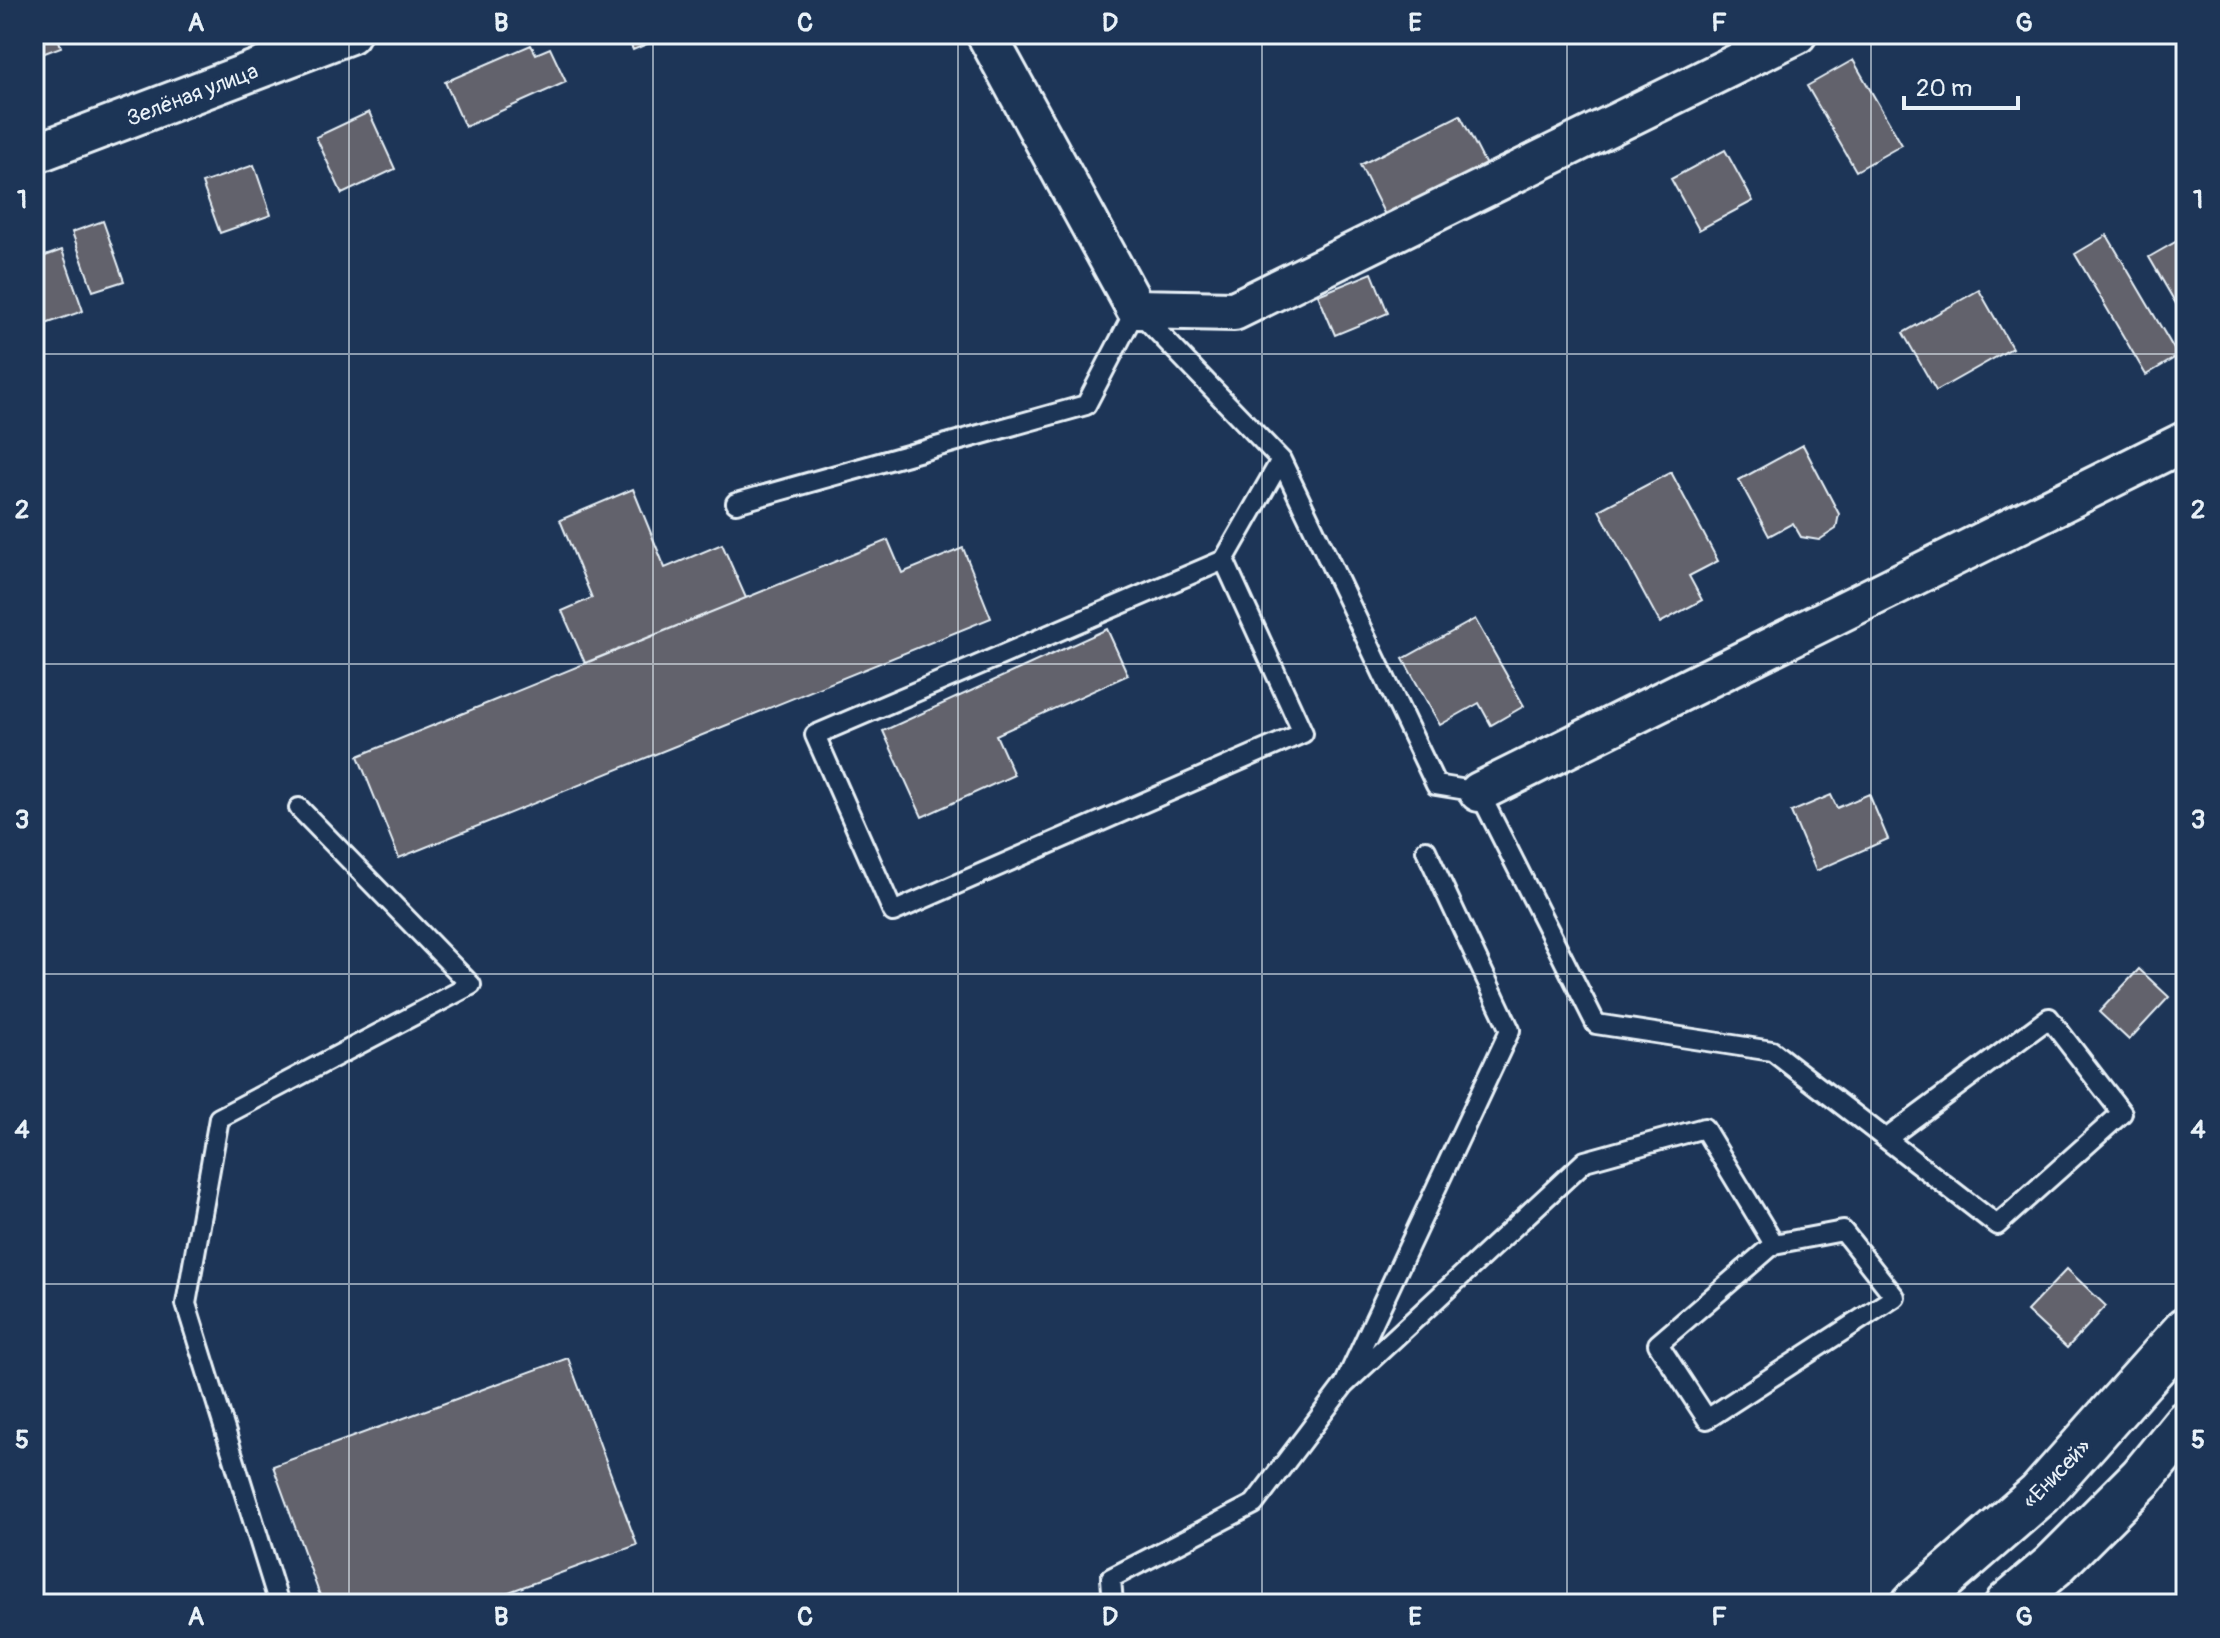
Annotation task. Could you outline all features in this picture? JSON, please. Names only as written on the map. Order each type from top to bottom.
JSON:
[{"type":"highway","name":"«Енисей»","points":[[1914,1604],[2040,1494],[2186,1330]]},
{"type":"highway","points":[[2008,1604],[2053,1566],[2142,1477],[2186,1423]]},
{"type":"street","name":"Зелёная улица","points":[[34,154],[350,34]]},
{"type":"street","points":[[986,34],[1136,309],[1234,311],[1797,34]]},
{"type":"street","points":[[1479,792],[2186,441]]},
{"type":"lane","points":[[736,503],[1086,405],[1136,309],[1281,460],[1436,785],[1479,792],[1596,1024],[1772,1051],[1997,1225],[2122,1113],[2049,1018],[1886,1139]]},
{"type":"lane","points":[[1224,560],[1303,733],[893,912],[815,735],[1224,560],[1281,460]]},
{"type":"lane","points":[[279,1604],[186,1304],[219,1118],[471,985],[299,808]]},
{"type":"lane","points":[[1344,1385],[1510,1030],[1426,850]]},
{"type":"lane","points":[[1113,1604],[1111,1578],[1254,1504],[1344,1385],[1585,1161],[1704,1128],[1774,1244]]},
{"type":"lane","points":[[1843,1231],[1895,1297],[1707,1419],[1658,1344],[1774,1244],[1843,1231]]},
{"type":"building","points":[[34,34],[57,34],[61,47],[34,57]]},
{"type":"building","points":[[626,34],[670,34],[633,50]]},
{"type":"building","points":[[531,45],[536,54],[550,48],[566,82],[465,127],[445,82]]},
{"type":"building","points":[[1853,60],[1902,145],[1856,171],[1807,86]]},
{"type":"building","points":[[369,112],[395,169],[342,194],[316,137]]},
{"type":"building","points":[[1460,115],[1488,169],[1387,219],[1360,165]]},
{"type":"building","points":[[1725,150],[1753,201],[1699,230],[1671,179]]},
{"type":"building","points":[[254,165],[271,215],[220,233],[202,183]]},
{"type":"building","points":[[103,221],[124,281],[93,291],[72,232]]},
{"type":"building","points":[[2107,235],[2178,356],[2146,375],[2075,254]]},
{"type":"building","points":[[2186,236],[2186,321],[2149,257]]},
{"type":"building","points":[[62,250],[83,311],[34,328],[34,260]]},
{"type":"building","points":[[1372,273],[1388,313],[1335,335],[1318,295]]},
{"type":"building","points":[[1979,290],[2012,348],[1936,391],[1903,333]]},
{"type":"building","points":[[1803,445],[1839,514],[1836,529],[1819,540],[1801,537],[1793,523],[1769,536],[1739,480]]},
{"type":"building","points":[[1671,472],[1718,561],[1689,576],[1702,600],[1660,623],[1599,510]]},
{"type":"building","points":[[633,489],[665,568],[722,544],[746,598],[585,663],[562,611],[592,598],[560,520]]},
{"type":"building","points":[[888,540],[902,573],[963,548],[991,618],[399,858],[358,756]]},
{"type":"building","points":[[1475,619],[1524,706],[1491,725],[1479,703],[1440,725],[1403,659]]},
{"type":"building","points":[[1107,629],[1128,675],[996,735],[1014,775],[922,817],[883,731]]},
{"type":"building","points":[[1869,794],[1888,839],[1816,871],[1791,812],[1831,795],[1837,808]]},
{"type":"building","points":[[2139,969],[2169,997],[2129,1040],[2099,1012]]},
{"type":"building","points":[[2067,1269],[2106,1306],[2067,1348],[2027,1311]]},
{"type":"building","points":[[568,1358],[637,1545],[476,1604],[323,1604],[273,1466]]}]
